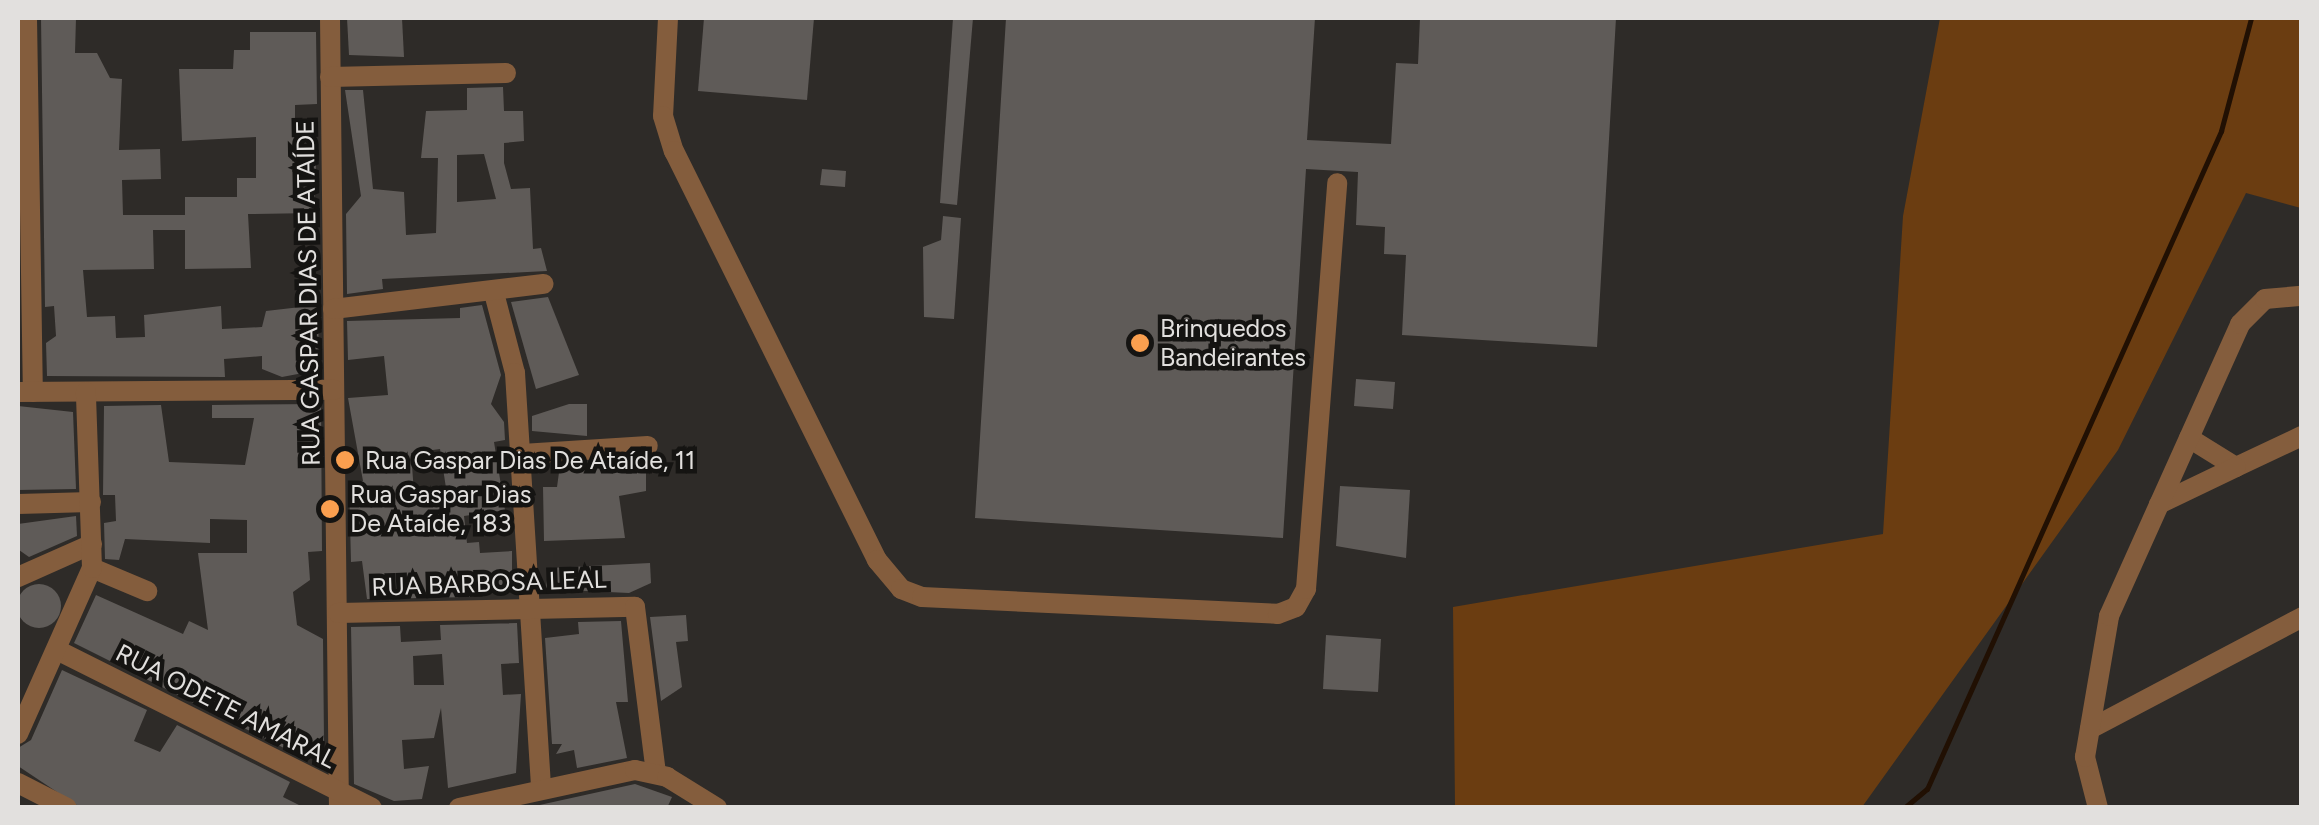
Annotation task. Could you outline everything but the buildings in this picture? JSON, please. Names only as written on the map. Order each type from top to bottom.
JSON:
[{"type":"street","points":[[27,18],[25,392],[334,390]]},
{"type":"street","name":"RUA GASPAR DIAS DE ATAÍDE","points":[[330,18],[340,800]]},
{"type":"street","points":[[668,18],[663,116],[674,151],[877,560],[900,588],[922,597],[1296,607],[1306,589],[1336,183]]},
{"type":"street","points":[[330,77],[506,73]]},
{"type":"street","points":[[332,309],[494,293],[544,284]]},
{"type":"street","points":[[494,293],[522,454],[541,789]]},
{"type":"street","points":[[2098,808],[2085,757],[2108,616],[2248,312],[2279,294],[2302,296]]},
{"type":"street","points":[[18,734],[92,568],[86,392]]},
{"type":"street","points":[[2159,504],[2302,436]]},
{"type":"street","points":[[2189,438],[2236,467]]},
{"type":"street","points":[[522,454],[648,446]]},
{"type":"street","points":[[18,504],[91,502]]},
{"type":"street","points":[[18,577],[92,544]]},
{"type":"street","points":[[92,568],[147,591]]},
{"type":"street","name":"RUA BARBOSA LEAL","points":[[338,613],[627,604],[639,612],[656,773]]},
{"type":"street","points":[[2090,729],[2302,617]]},
{"type":"street","name":"RUA ODETE AMARAL","points":[[57,650],[340,800],[372,808]]},
{"type":"street","points":[[459,808],[541,789],[656,773],[717,808]]},
{"type":"street","points":[[18,783],[68,808]]},
{"type":"shaded area","points":[[1940,18],[2301,18],[2301,208],[2246,193],[2118,450],[1862,807],[1455,807],[1453,607],[1883,534],[1903,216]]},
{"type":"waterway","points":[[1904,808],[1927,789],[2221,131],[2251,18]]},
{"type":"place","name":"Brinquedos Bandeirantes","points":[[1140,343]]},
{"type":"place","name":"Rua Gaspar Dias De Ataíde, 11","points":[[345,460]]},
{"type":"place","name":"Rua Gaspar Dias De Ataíde, 183","points":[[330,509]]}]
